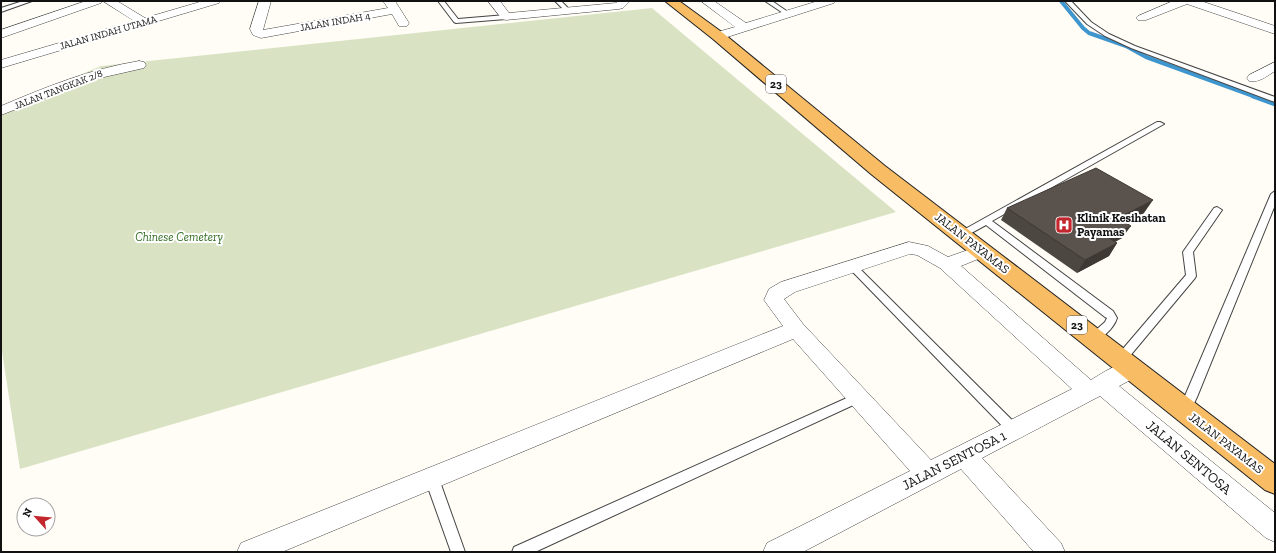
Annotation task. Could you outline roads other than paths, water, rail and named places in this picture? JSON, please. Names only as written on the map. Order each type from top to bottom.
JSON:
[{"type":"highway","name":"JALAN PAYAMAS","points":[[671,1],[718,36],[878,170],[1275,481]]},
{"type":"street","points":[[1,34],[96,1]]},
{"type":"street","points":[[109,1],[144,22]]},
{"type":"street","name":"JALAN INDAH UTAMA","points":[[1,64],[215,1]]},
{"type":"street","name":"JALAN INDAH 4","points":[[265,1],[257,32],[261,34],[392,5]]},
{"type":"street","points":[[494,1],[506,17],[619,6],[624,1]]},
{"type":"street","points":[[707,1],[745,28]]},
{"type":"street","points":[[718,36],[830,1]]},
{"type":"street","points":[[1142,18],[1183,1]]},
{"type":"street","points":[[1190,1],[1275,30]]},
{"type":"street","points":[[392,5],[404,23]]},
{"type":"street","name":"JALAN TANGKAK 2/8","points":[[1,111],[78,80],[123,66],[139,64]]},
{"type":"street","points":[[1254,78],[1275,66]]},
{"type":"street","name":"JALAN SENTOSA","points":[[796,329],[774,300],[776,294],[788,287],[909,248],[922,250],[947,264],[1096,388],[1275,529]]},
{"type":"street","points":[[947,264],[982,252]]},
{"type":"street","points":[[250,552],[432,479],[796,329],[928,474]]},
{"type":"street","name":"JALAN SENTOSA 1","points":[[776,552],[1096,388],[1126,364]]},
{"type":"street","points":[[964,456],[1052,552]]},
{"type":"lane","points":[[1,10],[29,1]]},
{"type":"lane","points":[[441,1],[456,21],[506,17]]},
{"type":"lane","points":[[558,1],[569,12]]},
{"type":"lane","points":[[768,1],[788,14]]},
{"type":"lane","points":[[1068,1],[1089,23],[1107,35],[1133,47],[1275,100]]},
{"type":"lane","points":[[962,235],[1160,124]]},
{"type":"lane","points":[[1184,410],[1191,397],[1275,194]]},
{"type":"lane","points":[[1126,364],[1191,276],[1192,272],[1188,253],[1217,210]]},
{"type":"lane","points":[[986,221],[1105,310],[1112,318],[1112,321],[1092,338]]},
{"type":"lane","points":[[852,266],[1014,430]]},
{"type":"lane","points":[[519,552],[858,398]]},
{"type":"lane","points":[[432,479],[458,552]]},
{"type":"waterway","points":[[1061,1],[1083,28],[1089,33],[1126,46],[1146,57],[1256,97]]},
{"type":"waterway","points":[[1253,96],[1275,104]]},
{"type":"place","name":"Klinik Kesihatan Payamas","points":[[1064,225]]},
{"type":"park label","name":"Chinese Cemetery","points":[[179,237]]}]
